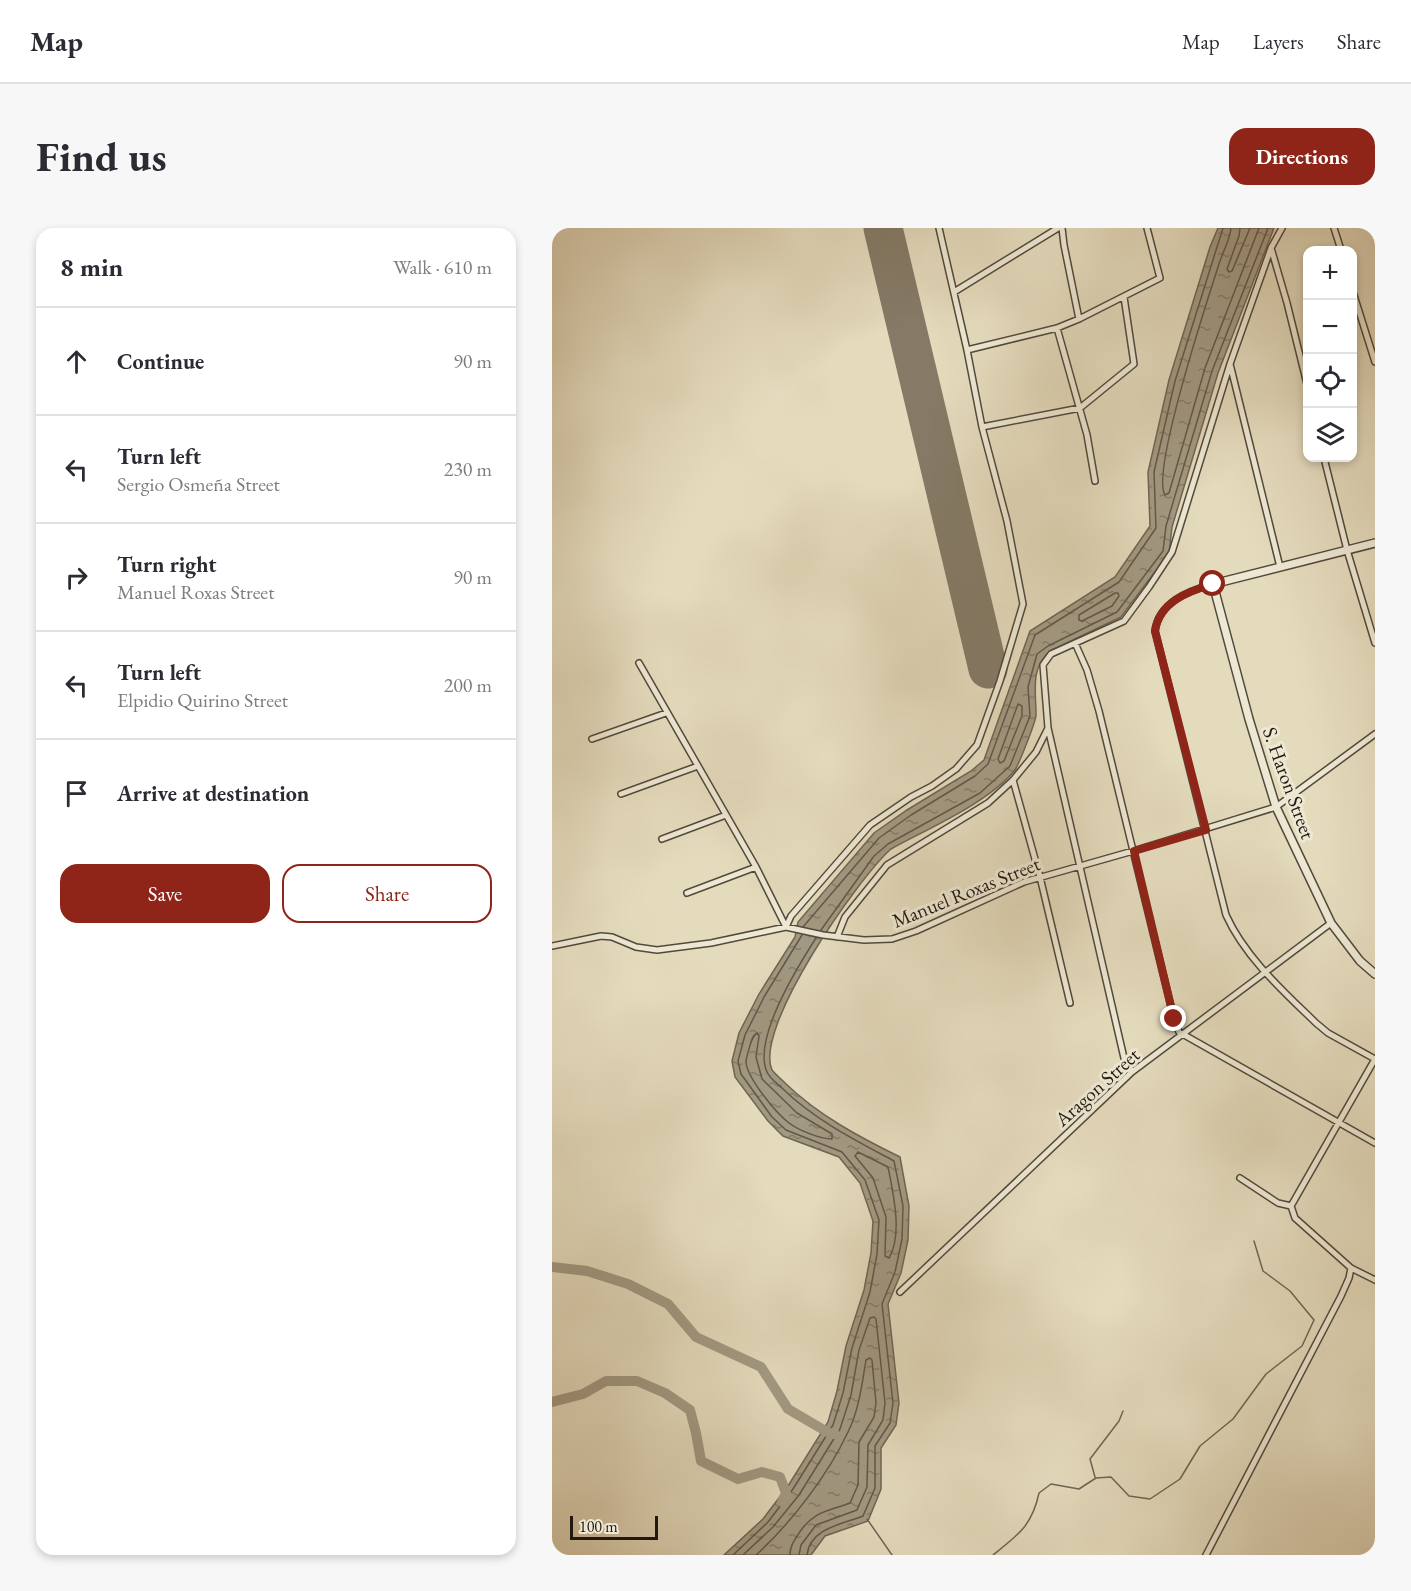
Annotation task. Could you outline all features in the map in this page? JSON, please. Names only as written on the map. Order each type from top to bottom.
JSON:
[{"type":"street","points":[[552,946],[601,936],[612,937],[636,947],[657,950],[711,943],[786,927],[805,900],[870,825],[956,769],[976,745],[1000,681],[1023,604],[1007,521],[982,427],[939,228]]},
{"type":"street","points":[[954,292],[1060,228],[1079,319]]},
{"type":"street","points":[[967,350],[1057,328],[1160,278],[1147,228]]},
{"type":"street","points":[[1132,1072],[1124,1058],[1048,728],[1043,665],[1051,654],[1124,621],[1172,552],[1230,364],[1271,248],[1282,228]]},
{"type":"street","points":[[1334,228],[1340,246]]},
{"type":"street","points":[[1271,248],[1303,369]]},
{"type":"street","points":[[982,427],[1080,408],[1134,364],[1124,297]]},
{"type":"street","points":[[1356,300],[1375,362]]},
{"type":"street","points":[[1057,328],[1080,408],[1095,481]]},
{"type":"street","points":[[1230,364],[1280,567]]},
{"type":"street","points":[[1325,462],[1347,550],[1375,643]]},
{"type":"street","points":[[1375,543],[1213,584],[1183,594],[1156,623],[1157,640],[1206,830],[1216,879],[1229,921],[1239,939],[1267,972],[1316,1023],[1328,1033],[1375,1059],[1291,1206],[1295,1218],[1351,1268],[1375,1280]]},
{"type":"street","name":"S. Haron Street","points":[[1213,584],[1249,719],[1276,807],[1331,923],[1360,961],[1375,974]]},
{"type":"street","points":[[1075,643],[1087,670],[1100,711],[1174,1019],[1181,1035],[1375,1143]]},
{"type":"street","points":[[639,663],[756,867],[786,927]]},
{"type":"street","points":[[592,739],[666,713]]},
{"type":"street","points":[[837,937],[845,917],[887,865],[988,803],[1013,780],[1036,752],[1048,728]]},
{"type":"street","name":"Manuel Roxas Street","points":[[786,927],[837,937],[864,940],[892,939],[916,931],[1015,885],[1206,830],[1276,807],[1375,734]]},
{"type":"street","points":[[621,794],[698,766]]},
{"type":"street","points":[[1013,780],[1040,877],[1070,1003]]},
{"type":"street","points":[[662,839],[726,815]]},
{"type":"street","points":[[687,893],[756,867]]},
{"type":"street","name":"Aragon Street","points":[[900,1292],[1132,1072],[1331,923]]},
{"type":"street","points":[[1240,1178],[1278,1203],[1291,1206]]},
{"type":"street","points":[[1206,1555],[1341,1296],[1351,1268]]},
{"type":"water","points":[[1218,228],[1274,228],[1218,373],[1172,527],[1169,553],[1121,617],[1050,651],[1044,658],[1037,672],[1035,719],[1015,770],[974,804],[891,849],[856,889],[834,920],[812,954],[778,1022],[770,1050],[773,1072],[825,1115],[900,1157],[909,1206],[908,1240],[901,1273],[888,1304],[899,1403],[896,1425],[881,1448],[881,1489],[868,1521],[825,1536],[811,1555],[724,1555],[763,1519],[788,1486],[828,1422],[846,1346],[864,1290],[871,1253],[873,1221],[860,1183],[839,1157],[783,1136],[768,1121],[735,1077],[732,1061],[739,1033],[759,994],[795,937],[798,922],[874,833],[971,771],[984,760],[1030,631],[1115,577],[1150,526],[1148,472],[1169,380]]},
{"type":"waterway","points":[[993,1555],[1023,1529],[1032,1514],[1039,1493],[1051,1484],[1079,1489],[1096,1478],[1111,1477],[1129,1496],[1150,1499],[1180,1479],[1200,1446],[1233,1419],[1266,1374],[1302,1346],[1314,1320],[1290,1291],[1263,1271],[1254,1241]]},
{"type":"waterway","points":[[552,1267],[587,1271],[628,1284],[668,1304],[696,1337],[761,1367],[788,1409],[829,1433],[835,1434]]},
{"type":"waterway","points":[[552,1402],[583,1394],[606,1381],[637,1381],[665,1393],[690,1410],[701,1461],[738,1479],[762,1472],[780,1477],[786,1493],[782,1502]]},
{"type":"waterway","points":[[1095,1477],[1090,1459],[1119,1421],[1123,1411]]},
{"type":"waterway","points":[[867,1519],[892,1555]]},
{"type":"runway","points":[[883,228],[988,669]]},
{"type":"route","points":[[1174,1019],[1134,851],[1206,830],[1155,631],[1158,619],[1176,599],[1189,591],[1213,584]]}]
